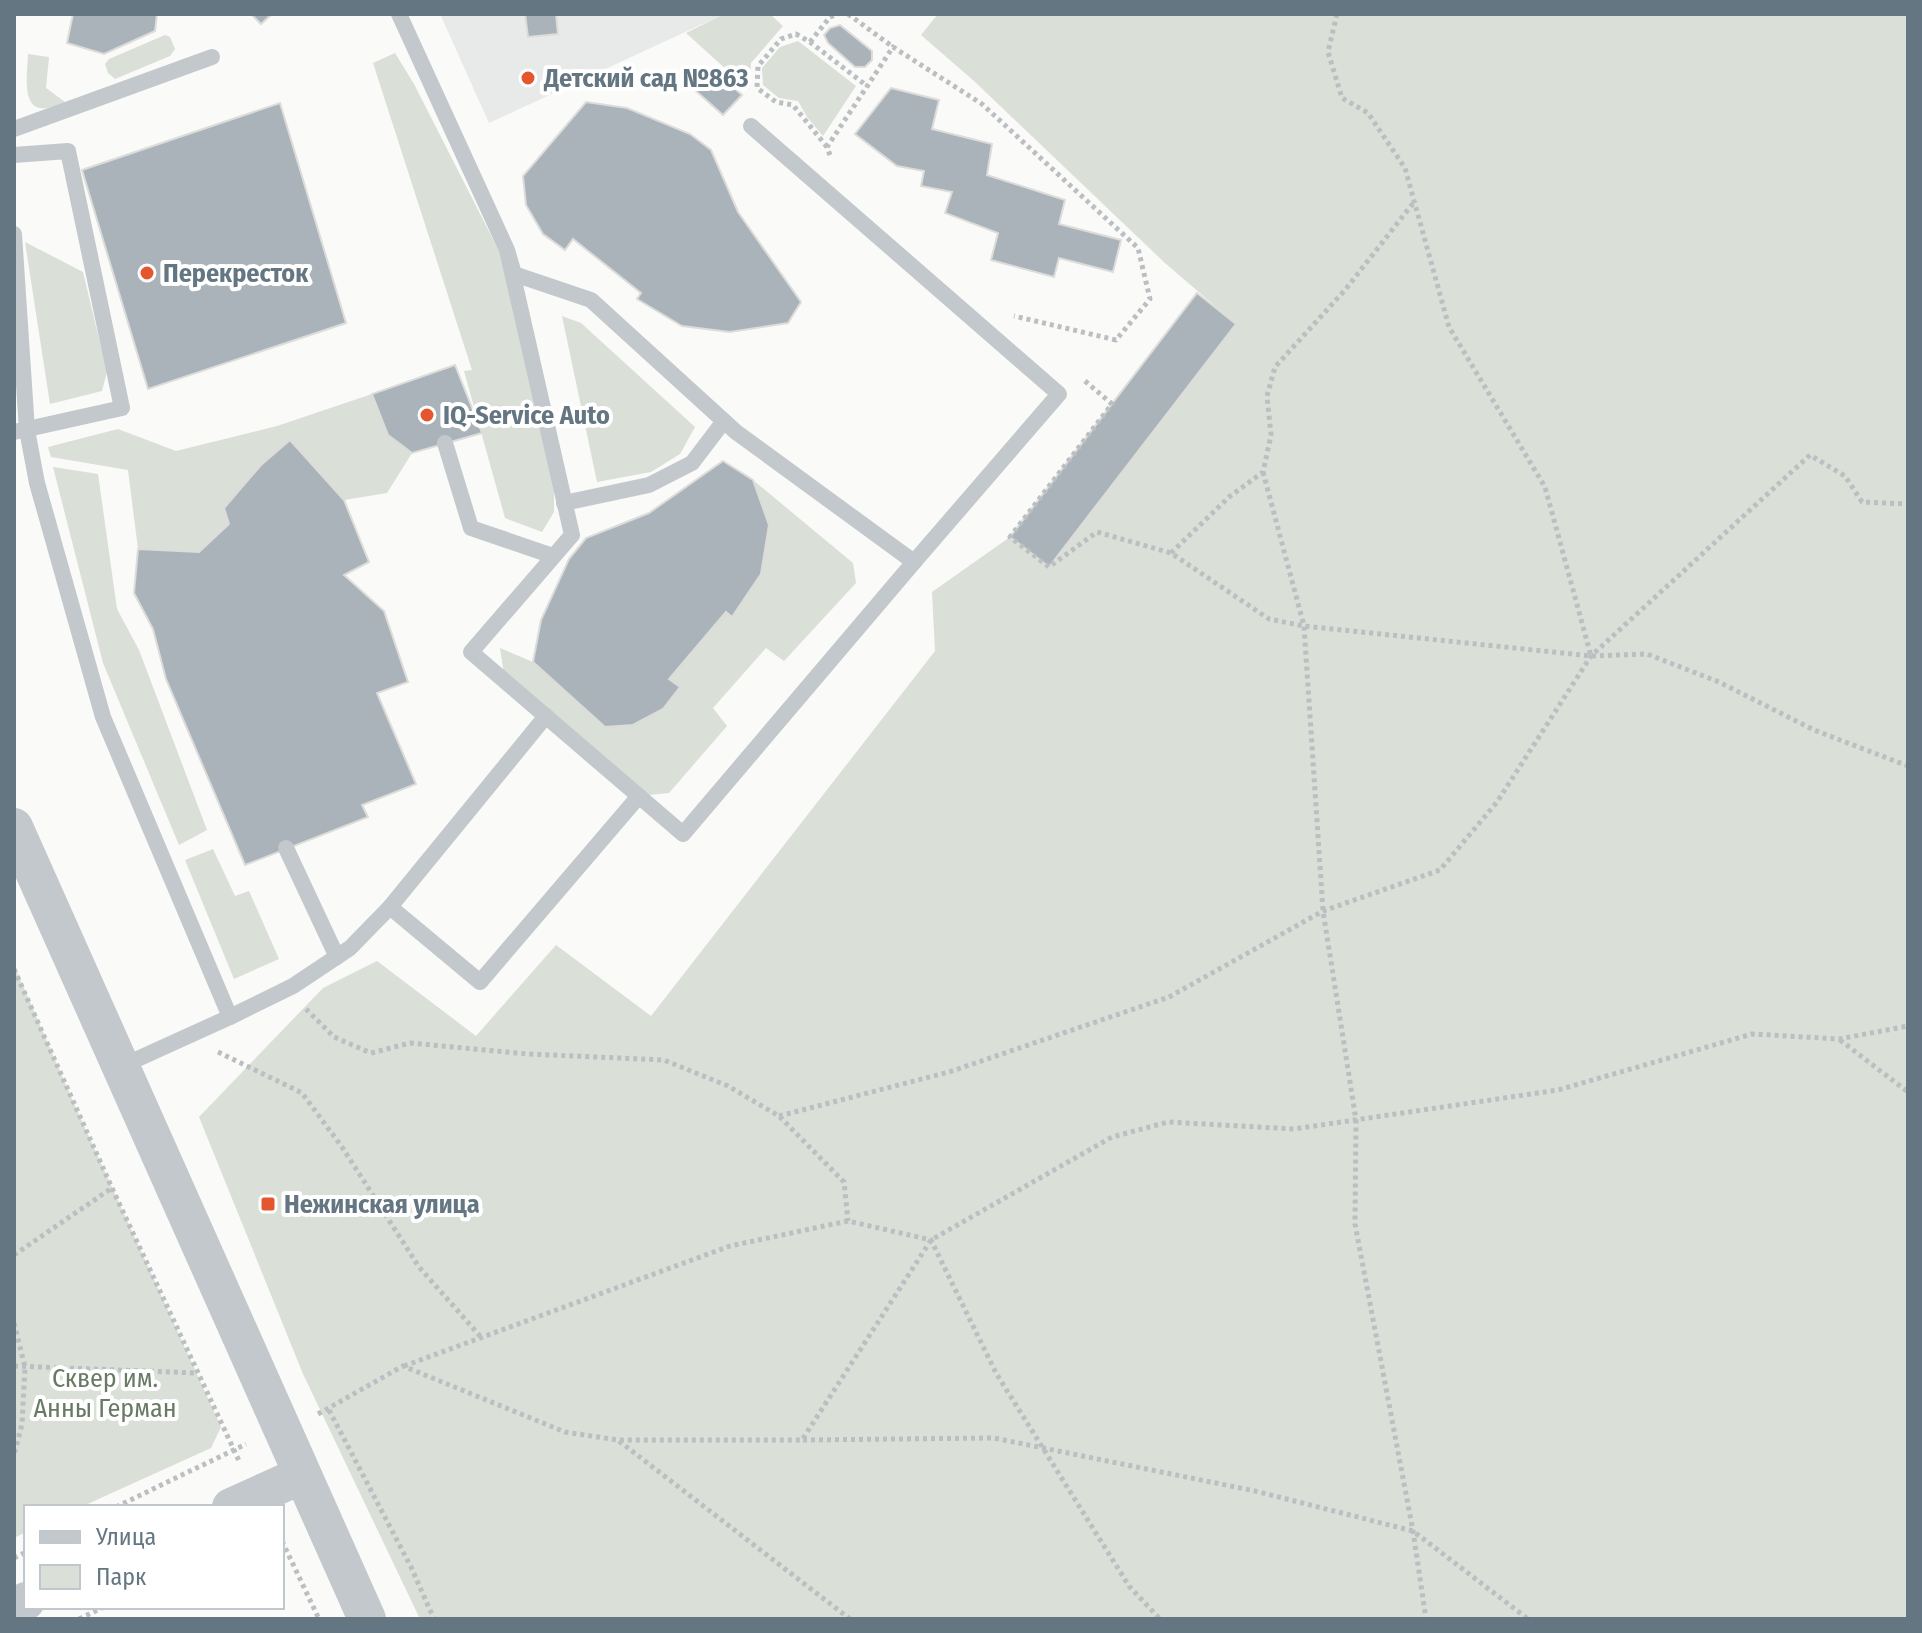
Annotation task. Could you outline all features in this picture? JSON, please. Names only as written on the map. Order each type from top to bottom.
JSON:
[{"type":"street","points":[[14,827],[367,1619]]},
{"type":"street","points":[[235,1505],[302,1475]]},
{"type":"lane","points":[[399,14],[507,250],[514,274],[591,300],[724,421],[914,562]]},
{"type":"lane","points":[[14,129],[212,57]]},
{"type":"lane","points":[[507,250],[572,535],[471,652],[683,834],[1059,394],[751,126]]},
{"type":"lane","points":[[14,155],[68,151],[122,408],[21,431]]},
{"type":"lane","points":[[14,234],[21,431],[103,717],[230,1017]]},
{"type":"lane","points":[[564,503],[649,485],[692,463],[724,421]]},
{"type":"lane","points":[[445,443],[471,528],[553,556]]},
{"type":"lane","points":[[122,1066],[293,986],[350,948],[390,907],[546,716]]},
{"type":"lane","points":[[390,907],[480,982],[639,796]]},
{"type":"lane","points":[[286,848],[337,957]]},
{"type":"path","points":[[810,42],[830,17],[838,14]]},
{"type":"path","points":[[848,14],[982,104],[1138,248],[1150,299],[1116,340],[1009,315],[1021,325]]},
{"type":"path","points":[[1337,14],[1328,52],[1342,98],[1368,113],[1405,168],[1449,327],[1545,487],[1591,656]]},
{"type":"path","points":[[834,164],[827,147],[793,105],[776,102],[757,88],[758,66],[781,39],[796,34],[867,86]]},
{"type":"path","points":[[827,147],[893,47]]},
{"type":"path","points":[[1414,202],[1345,290],[1275,367],[1267,396],[1271,435],[1263,472],[1304,626],[1323,911],[1356,1120],[1355,1224],[1413,1531],[1426,1619]]},
{"type":"path","points":[[1078,374],[1112,404],[1010,537],[1049,567],[1097,532],[1171,553],[1269,619],[1304,626],[1591,656],[1647,654],[1719,682],[1814,730],[1908,766]]},
{"type":"path","points":[[779,1116],[949,1072],[1169,997],[1323,911],[1440,870],[1497,802],[1591,656],[1810,455],[1845,476],[1862,502],[1908,504]]},
{"type":"path","points":[[1171,553],[1229,497],[1263,472]]},
{"type":"path","points":[[14,969],[232,1449],[120,1505]]},
{"type":"path","points":[[293,986],[304,1007],[334,1037],[371,1053],[410,1043],[528,1054],[664,1060],[728,1086],[779,1116],[844,1182],[848,1221]]},
{"type":"path","points":[[802,1440],[931,1240],[1112,1137],[1168,1122],[1294,1129],[1558,1090],[1752,1034],[1839,1039],[1908,1026]]},
{"type":"path","points":[[1839,1039],[1908,1092]]},
{"type":"path","points":[[205,1045],[302,1093],[342,1147],[419,1267],[480,1336]]},
{"type":"path","points":[[14,1255],[112,1188]]},
{"type":"path","points":[[434,1619],[411,1567],[329,1410],[403,1366],[730,1246],[848,1221],[931,1240]]},
{"type":"path","points":[[931,1240],[996,1373],[1129,1586],[1160,1619]]},
{"type":"path","points":[[14,1323],[25,1367],[22,1424],[14,1455]]},
{"type":"path","points":[[14,1366],[197,1373]]},
{"type":"path","points":[[403,1366],[565,1432],[618,1440],[994,1438],[1255,1491],[1413,1531],[1528,1619]]},
{"type":"path","points":[[618,1440],[850,1619]]},
{"type":"path","points":[[284,1545],[319,1619]]},
{"type":"path","points":[[79,1619],[100,1609]]},
{"type":"shaded area","name":"Детский сад №863","points":[[440,14],[724,14],[489,123]]},
{"type":"green space","points":[[724,14],[770,14],[783,26],[751,63],[749,90],[686,33]]},
{"type":"green space","points":[[938,14],[1908,14],[1908,1619],[420,1619],[303,1374],[199,1117],[323,988],[377,961],[476,1036],[556,945],[651,1016],[935,651],[932,592],[1010,537],[1049,567],[1236,324],[1165,263],[974,81],[921,35]]},
{"type":"green space","points":[[165,35],[170,37],[175,49],[170,56],[115,79],[108,73],[105,64],[109,59]]},
{"type":"green space","points":[[798,41],[856,86],[823,136],[798,101],[779,98],[763,85],[762,68],[780,47]]},
{"type":"green space","points":[[395,53],[414,84],[500,253],[554,484],[554,512],[542,532],[505,518],[464,371],[472,370],[373,63]]},
{"type":"green space","points":[[28,54],[49,57],[46,88],[65,102],[40,108],[30,100]]},
{"type":"green space","points":[[25,242],[83,272],[107,372],[102,391],[50,404]]},
{"type":"green space","points":[[562,316],[581,323],[695,427],[680,454],[651,472],[597,482]]},
{"type":"green space","points":[[372,394],[388,435],[412,453],[387,493],[344,500],[290,440],[261,466],[224,507],[229,524],[199,552],[138,549],[128,470],[51,457],[48,447],[118,429],[176,451],[277,426]]},
{"type":"green space","points":[[53,467],[98,474],[117,609],[139,650],[207,830],[179,845],[103,663]]},
{"type":"green space","points":[[753,480],[853,563],[856,583],[784,661],[766,648],[713,708],[727,726],[669,793],[639,796],[505,681],[500,648],[533,662],[633,725],[663,709],[680,687],[669,679],[726,612],[731,616],[769,525]]},
{"type":"green space","points":[[213,849],[235,896],[249,891],[279,959],[234,979],[185,860]]},
{"type":"green space","name":"Сквер им. Анны Герман","points":[[14,965],[221,1427],[211,1448],[85,1505],[24,1505],[24,1533],[14,1538]]},
{"type":"building","points":[[73,14],[157,14],[155,31],[104,54],[67,43]]},
{"type":"building","points":[[251,14],[272,14],[261,24]]},
{"type":"building","points":[[525,14],[556,14],[558,34],[528,37]]},
{"type":"building","points":[[840,25],[872,51],[872,60],[865,67],[855,67],[828,43],[824,35],[830,28]]},
{"type":"building","points":[[714,70],[742,95],[723,115],[696,91]]},
{"type":"building","points":[[891,88],[939,100],[932,129],[992,144],[987,175],[1065,200],[1059,224],[1121,240],[1113,272],[1059,258],[1054,277],[991,260],[998,233],[945,213],[952,192],[921,186],[924,171],[897,166],[855,134]]},
{"type":"building","points":[[586,102],[627,108],[690,134],[711,150],[738,212],[801,302],[788,323],[730,332],[682,326],[637,299],[641,293],[573,239],[565,250],[543,234],[526,205],[523,176]]},
{"type":"building","points":[[280,103],[346,323],[148,389],[82,170]]},
{"type":"building","points":[[1197,293],[1236,324],[1049,567],[1010,537]]},
{"type":"building","points":[[455,365],[482,433],[412,453],[388,435],[372,394]]},
{"type":"building","points":[[290,440],[344,500],[369,562],[344,575],[384,611],[408,682],[377,693],[416,784],[362,805],[368,817],[245,865],[166,679],[153,629],[134,593],[138,549],[199,552],[229,524],[224,508],[261,465]]},
{"type":"building","points":[[723,461],[753,480],[769,525],[761,574],[732,617],[726,612],[669,679],[680,687],[663,709],[633,725],[605,727],[533,662],[541,620],[569,559],[586,538],[649,513]]},
{"type":"place","name":"Детский сад №863","points":[[528,78]]},
{"type":"place","name":"Перекресток","points":[[147,273]]},
{"type":"place","name":"IQ-Service Auto","points":[[427,415]]},
{"type":"place","name":"Нежинская улица","points":[[268,1204]]}]
